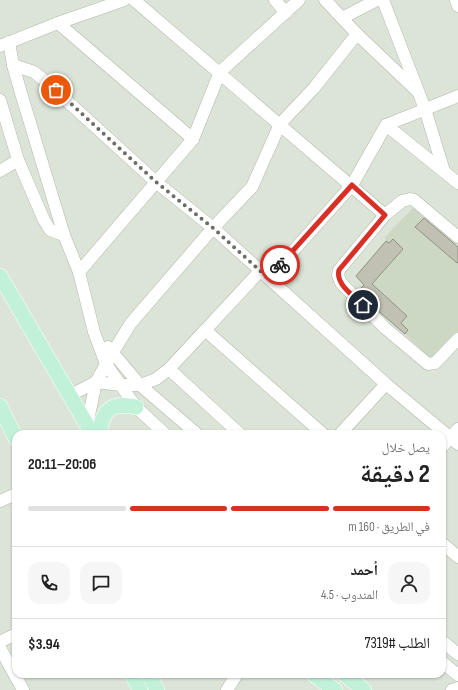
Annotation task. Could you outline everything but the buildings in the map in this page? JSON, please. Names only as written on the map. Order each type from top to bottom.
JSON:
[{"type":"main road","points":[[0,276],[89,430]]},
{"type":"main road","points":[[93,430],[100,425],[105,413],[112,407],[117,405],[136,407]]},
{"type":"main road","points":[[0,406],[12,431]]},
{"type":"main road","points":[[134,678],[140,690]]},
{"type":"main road","points":[[151,678],[157,690]]},
{"type":"main road","points":[[319,678],[336,690]]},
{"type":"main road","points":[[349,678],[364,690]]},
{"type":"street","points":[[124,0],[4,44],[13,65],[64,235],[79,272],[94,332],[106,364],[136,407],[161,430]]},
{"type":"street","points":[[134,0],[352,185],[385,215]]},
{"type":"street","points":[[275,0],[286,13]]},
{"type":"street","points":[[79,272],[193,139],[220,72],[299,0]]},
{"type":"street","points":[[325,0],[357,34],[419,93]]},
{"type":"street","points":[[342,18],[377,0]]},
{"type":"street","points":[[383,0],[425,109],[444,171]]},
{"type":"street","points":[[456,0],[458,6]]},
{"type":"street","points":[[58,23],[193,139]]},
{"type":"street","points":[[90,430],[96,382],[135,318],[213,228],[252,187],[280,124],[314,88],[357,34]]},
{"type":"street","points":[[13,65],[34,72],[44,80],[156,182],[213,228],[386,384],[446,430]]},
{"type":"street","points":[[21,93],[0,100],[18,160],[48,227],[54,232],[64,235]]},
{"type":"street","points":[[69,396],[96,382],[120,385],[140,385],[156,379],[169,369],[205,330],[264,274],[352,185],[386,125],[458,96]]},
{"type":"street","points":[[386,125],[458,183]]},
{"type":"street","points":[[0,170],[18,160]]},
{"type":"street","points":[[458,237],[414,200],[410,199],[402,201],[385,215],[339,270],[338,275],[341,283],[385,328],[428,364],[434,363],[458,339]]},
{"type":"street","points":[[205,330],[318,430]]},
{"type":"street","points":[[94,332],[113,352],[140,385],[191,430]]},
{"type":"street","points":[[169,369],[236,430]]},
{"type":"street","points":[[344,430],[386,384]]},
{"type":"street","points":[[446,430],[455,437],[446,444]]},
{"type":"street","points":[[0,501],[12,496]]},
{"type":"street","points":[[446,546],[458,557]]},
{"type":"street","points":[[0,642],[12,636]]},
{"type":"street","points":[[446,644],[458,654]]},
{"type":"street","points":[[0,648],[12,670]]},
{"type":"street","points":[[446,665],[458,675]]},
{"type":"street","points":[[16,678],[23,690]]},
{"type":"street","points":[[227,690],[234,678]]},
{"type":"street","points":[[452,690],[458,688]]},
{"type":"shaded area","points":[[413,208],[458,247],[458,331],[431,359],[361,296],[363,293],[360,289],[364,285],[356,276],[386,241],[385,237]]},
{"type":"way so far","points":[[56,90],[156,182],[213,228],[268,278],[280,265]]},
{"type":"route","points":[[280,265],[352,185],[385,215],[339,270],[338,279],[363,305]]}]
